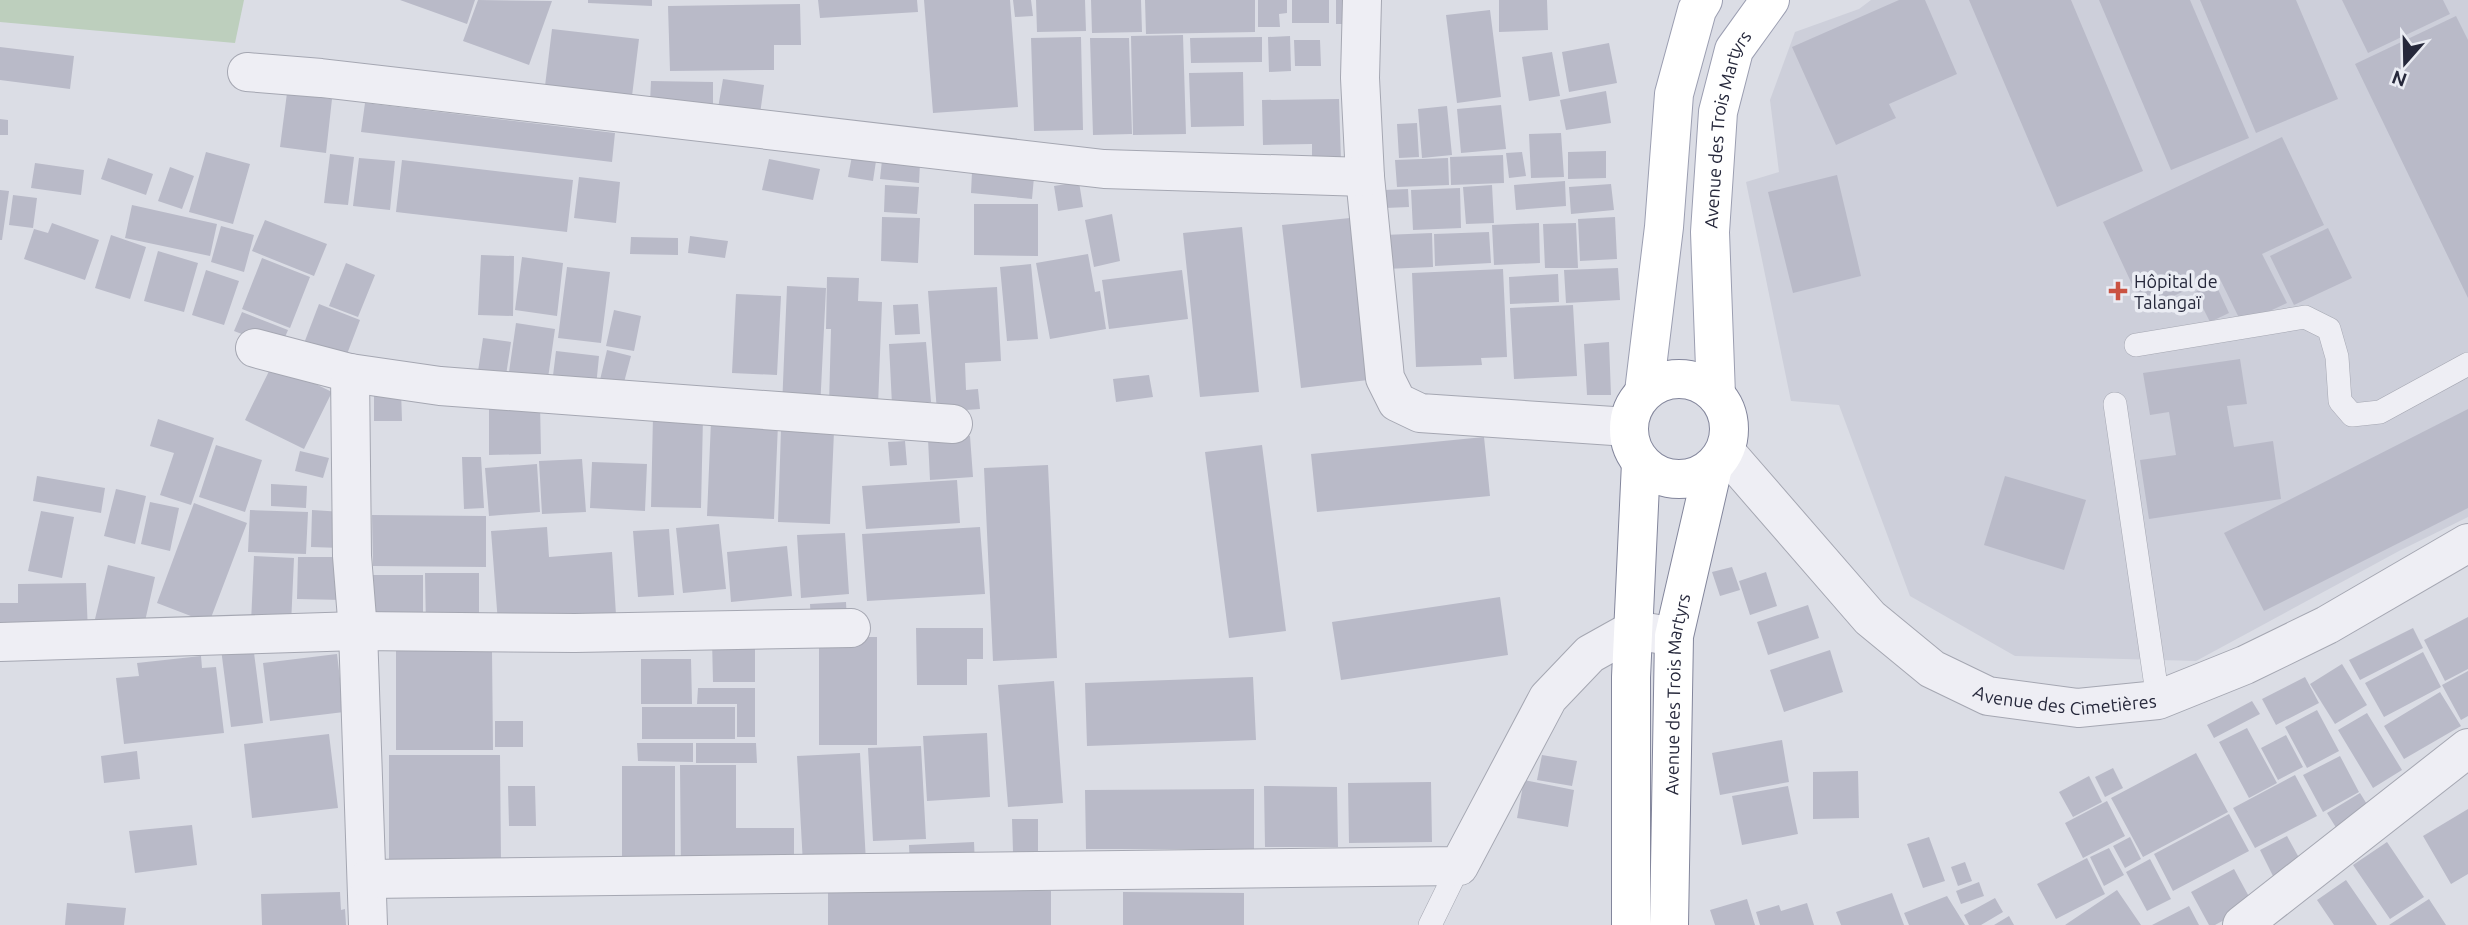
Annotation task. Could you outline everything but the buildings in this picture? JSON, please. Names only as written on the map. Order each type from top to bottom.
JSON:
[{"type":"main road","points":[[1644,392],[1664,227],[1674,94],[1697,10],[1703,0]]},
{"type":"main road","name":"Avenue des Trois Martyrs","points":[[1716,395],[1710,232],[1718,113],[1734,50],[1770,0]]},
{"type":"main road","points":[[1681,379],[1701,383],[1716,395],[1727,412],[1730,432],[1719,459],[1696,477],[1676,480],[1657,475],[1641,463],[1631,447],[1628,427],[1632,408],[1644,392],[1661,381],[1681,379]]},
{"type":"main road","name":"Avenue des Trois Martyrs","points":[[1669,925],[1674,636],[1719,459]]},
{"type":"main road","points":[[1631,925],[1633,630],[1641,463]]},
{"type":"street","points":[[1362,0],[1360,78],[1365,177],[1385,378],[1397,402],[1420,412],[1628,427]]},
{"type":"street","points":[[247,72],[321,78],[1104,169],[1365,177]]},
{"type":"street","points":[[255,348],[350,373],[440,386],[953,424]]},
{"type":"street","points":[[350,373],[352,556],[358,631],[368,925]]},
{"type":"street","name":"Avenue des Cimetières","points":[[1719,459],[1870,618],[1932,669],[1988,696],[2078,708],[2158,700],[2245,665],[2327,625],[2468,543]]},
{"type":"street","points":[[0,642],[358,631],[575,633],[851,628]]},
{"type":"street","points":[[368,879],[1459,866],[1548,698],[1590,654],[1633,630],[1674,636]]},
{"type":"street","points":[[2242,925],[2468,748]]},
{"type":"lane","points":[[2136,345],[2305,317],[2329,329],[2337,357],[2340,401],[2352,415],[2379,412],[2468,364]]},
{"type":"lane","points":[[2115,404],[2158,700]]},
{"type":"lane","points":[[1430,925],[1459,866]]},
{"type":"shaded area","name":"Hôpital de Talangaï","points":[[1871,0],[2468,0],[2468,517],[2399,551],[2196,661],[2015,656],[1910,596],[1839,405],[1791,401],[1746,182],[1779,172],[1770,100],[1795,32],[1859,9]]},
{"type":"green space","points":[[0,0],[244,0],[235,43],[0,22]]},
{"type":"place","name":"Hôpital de Talangaï","points":[[2118,291]]}]
